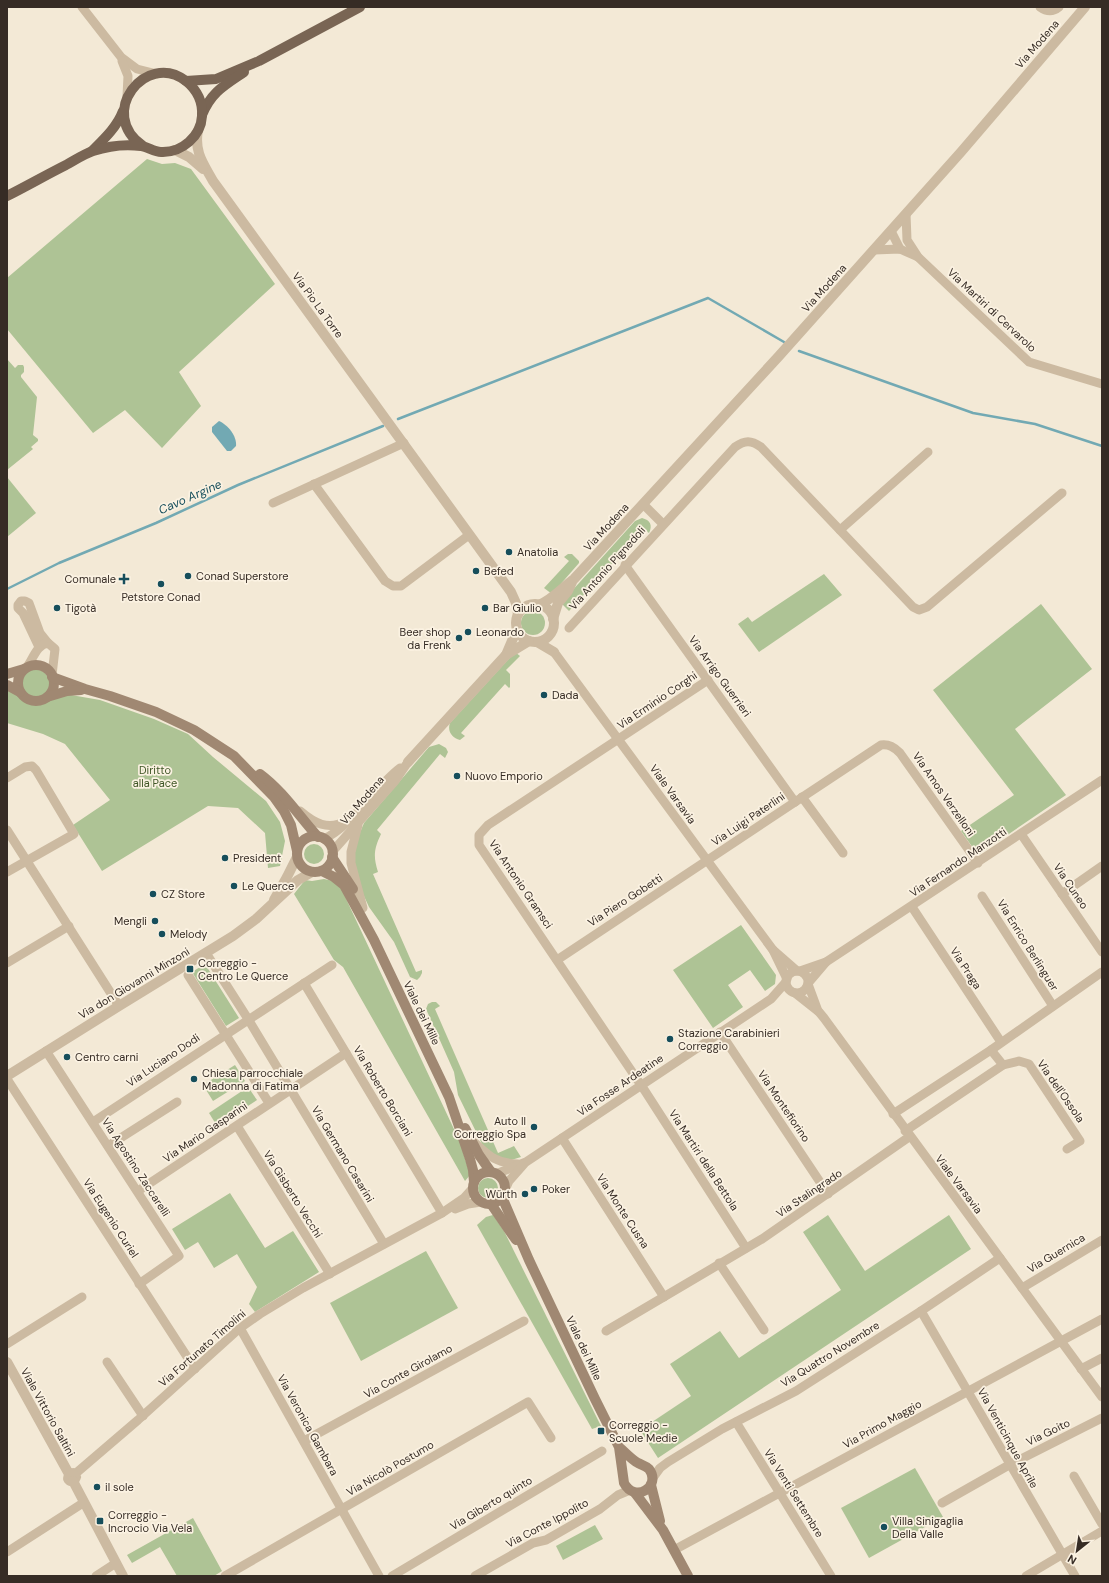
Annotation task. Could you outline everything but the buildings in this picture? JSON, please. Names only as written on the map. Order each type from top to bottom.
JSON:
[{"type":"main road","points":[[186,81],[216,79],[259,61],[360,7]]},
{"type":"main road","points":[[202,115],[202,106],[198,96],[186,81],[174,75],[157,74],[148,76],[132,88],[127,96],[124,111],[124,118],[128,132],[137,142],[149,150],[162,152],[175,150],[188,143],[198,130],[202,115],[210,100],[220,88],[259,61]]},
{"type":"main road","points":[[7,196],[92,151],[107,137],[124,111]]},
{"type":"main road","points":[[92,151],[111,147],[143,146]]},
{"type":"main road","points":[[7,674],[35,665],[42,666],[48,670],[52,676],[85,690],[110,696],[169,717],[206,738],[244,764],[274,797],[284,811],[291,825],[297,854]]},
{"type":"main road","points":[[20,692],[18,679],[26,668]]},
{"type":"main road","points":[[47,697],[52,689],[52,676]]},
{"type":"main road","points":[[7,685],[31,700],[41,700],[67,691],[85,690]]},
{"type":"main road","name":"Viale dei Mille","points":[[244,764],[261,775],[282,795],[300,817],[331,847],[332,855],[364,908],[369,919],[374,940]]},
{"type":"main road","points":[[297,854],[302,841],[307,838],[321,838]]},
{"type":"main road","name":"Viale dei Mille","points":[[297,854],[302,867],[334,877],[344,885],[374,940],[470,1138],[486,1166],[503,1180],[504,1194],[529,1260],[619,1447],[624,1474],[624,1483],[663,1530],[688,1576]]},
{"type":"main road","points":[[317,871],[327,867],[332,855]]},
{"type":"main road","name":"Viale dei Mille","points":[[449,1096],[470,1158],[473,1170],[475,1196],[486,1203],[529,1260]]},
{"type":"main road","points":[[473,1185],[481,1174],[494,1173]]},
{"type":"main road","points":[[486,1203],[495,1203],[504,1194]]},
{"type":"main road","name":"Viale dei Mille","points":[[619,1447],[650,1471],[663,1530]]},
{"type":"main road","points":[[624,1474],[630,1466],[643,1466]]},
{"type":"main road","points":[[633,1492],[644,1491],[652,1482]]},
{"type":"street","points":[[82,7],[121,57],[137,70],[157,74]]},
{"type":"street","points":[[1040,7],[1049,11],[1054,11],[1059,7]]},
{"type":"street","name":"Via Modena","points":[[536,605],[553,598],[563,586],[574,579],[779,356],[906,214],[1085,7]]},
{"type":"street","points":[[121,57],[128,76],[127,96]]},
{"type":"street","name":"Via Pio La Torre","points":[[198,130],[196,142],[198,153],[214,181],[511,592],[516,603],[518,614]]},
{"type":"street","name":"Via Pio La Torre","points":[[175,150],[194,160],[214,181]]},
{"type":"street","points":[[906,214],[907,240]]},
{"type":"street","points":[[891,231],[900,249]]},
{"type":"street","name":"Via Martiri di Cervarolo","points":[[891,231],[907,240],[918,257],[1029,362],[1102,384]]},
{"type":"street","name":"Via Martiri di Cervarolo","points":[[874,250],[900,249],[918,257]]},
{"type":"street","name":"Via Antonio Pignedoli","points":[[569,628],[625,565],[735,447],[742,443],[750,441],[761,447],[840,530]]},
{"type":"street","points":[[273,503],[404,444]]},
{"type":"street","points":[[928,452],[840,530],[913,607],[922,610],[930,605],[1062,493]]},
{"type":"street","points":[[314,484],[385,580],[393,586],[401,586],[469,535]]},
{"type":"street","name":"Via Antonio Pignedoli","points":[[643,504],[663,524]]},
{"type":"street","name":"Via Arrigo Guerrieri","points":[[625,565],[708,680],[798,800]]},
{"type":"street","name":"Via Modena","points":[[553,619],[558,603],[568,591],[574,579]]},
{"type":"street","name":"Via Pio La Torre","points":[[511,592],[536,605]]},
{"type":"street","points":[[39,647],[23,613],[18,608],[21,601],[29,603],[40,633],[48,643],[55,648],[52,676]]},
{"type":"street","points":[[536,605],[549,612],[553,619],[553,624],[547,638],[533,642],[522,637],[517,629],[516,621],[518,614],[525,607],[536,605]]},
{"type":"street","name":"Via Modena","points":[[332,855],[395,781],[408,762],[506,655],[517,629]]},
{"type":"street","name":"Viale Varsavia","points":[[550,633],[554,652],[706,861],[773,950],[798,971],[805,974],[819,1012]]},
{"type":"street","name":"Via Modena","points":[[506,655],[533,642]]},
{"type":"street","name":"Viale Varsavia","points":[[533,642],[554,652]]},
{"type":"street","points":[[26,668],[39,647],[42,644],[48,643]]},
{"type":"street","name":"Via Erminio Corghi","points":[[619,740],[708,680]]},
{"type":"street","name":"Via Antonio Gramsci","points":[[619,740],[488,825],[479,835],[479,845],[641,1086]]},
{"type":"street","name":"Via Luigi Paterlini","points":[[706,861],[876,748],[887,744]]},
{"type":"street","name":"Via Amos Verzelloni","points":[[887,744],[896,748],[900,753],[978,863]]},
{"type":"street","name":"Via Modena","points":[[321,838],[334,833],[389,776],[408,762]]},
{"type":"street","points":[[7,778],[25,767],[32,766],[36,770],[74,834],[7,872]]},
{"type":"street","name":"Via Fernando Manzotti","points":[[798,971],[826,962],[912,907],[1102,780]]},
{"type":"street","name":"Via Modena","points":[[282,795],[310,820],[317,824],[332,826],[350,818]]},
{"type":"street","name":"Via Luigi Paterlini","points":[[798,800],[843,853]]},
{"type":"street","name":"Viale dei Mille","points":[[358,824],[353,841],[351,863],[364,908]]},
{"type":"street","points":[[7,830],[119,1006]]},
{"type":"street","name":"Via Cuneo","points":[[1021,834],[1102,952]]},
{"type":"street","name":"Via don Giovanni Minzoni","points":[[271,905],[287,877],[297,854]]},
{"type":"street","name":"Via Piero Gobetti","points":[[557,960],[706,861]]},
{"type":"street","points":[[1062,894],[1102,866]]},
{"type":"street","name":"Via don Giovanni Minzoni","points":[[7,1078],[46,1051],[206,954],[239,932],[288,891],[298,880],[317,871]]},
{"type":"street","name":"Via Enrico Berlinguer","points":[[982,896],[1053,1006]]},
{"type":"street","name":"Via Praga","points":[[912,907],[1001,1042]]},
{"type":"street","points":[[7,963],[69,926]]},
{"type":"street","name":"Viale Varsavia","points":[[773,950],[788,988],[819,1012],[907,1134],[1102,1397]]},
{"type":"street","name":"Via Germano Casarini","points":[[206,954],[248,1019],[384,1244]]},
{"type":"street","name":"Via Fernando Manzotti","points":[[809,983],[826,962]]},
{"type":"street","name":"Via Luciano Dodi","points":[[93,1122],[224,1034],[332,965]]},
{"type":"street","points":[[786,980],[790,973],[798,971]]},
{"type":"street","name":"Via Enrico Berlinguer","points":[[893,1114],[991,1050],[1102,972]]},
{"type":"street","points":[[188,975],[269,1103]]},
{"type":"street","name":"Via Fosse Ardeatine","points":[[771,999],[786,980]]},
{"type":"street","name":"Via Roberto Borciani","points":[[304,983],[442,1212]]},
{"type":"street","points":[[794,992],[805,990],[809,983]]},
{"type":"street","name":"Via Fosse Ardeatine","points":[[504,1194],[509,1181],[524,1164],[771,999],[794,992]]},
{"type":"street","name":"Via Montefiorino","points":[[720,1032],[828,1194]]},
{"type":"street","points":[[991,1050],[1003,1065]]},
{"type":"street","name":"Via Agostino Zaccarelli","points":[[46,1051],[179,1256],[139,1284]]},
{"type":"street","name":"Via Mario Gasparini","points":[[138,1191],[346,1053]]},
{"type":"street","name":"Via dell'Ossola","points":[[1003,1065],[1019,1061],[1029,1064],[1080,1141],[1067,1150]]},
{"type":"street","name":"Via Stalingrado","points":[[606,1331],[746,1248],[828,1194],[907,1134],[1003,1065]]},
{"type":"street","name":"Via Eugenio Curiel","points":[[7,1078],[195,1369]]},
{"type":"street","name":"Via Martiri della Bettola","points":[[641,1086],[746,1248]]},
{"type":"street","points":[[108,1146],[177,1102]]},
{"type":"street","name":"Via Gisberto Vecchi","points":[[237,1126],[330,1274]]},
{"type":"street","points":[[470,1138],[487,1155],[498,1161],[524,1164]]},
{"type":"street","name":"Via Monte Cusna","points":[[562,1138],[664,1297]]},
{"type":"street","name":"Via Fosse Ardeatine","points":[[494,1173],[524,1164]]},
{"type":"street","name":"Via Fortunato Timolini","points":[[72,1476],[143,1416],[240,1328],[281,1300],[442,1212],[464,1198],[473,1185]]},
{"type":"street","name":"Via Fortunato Timolini","points":[[442,1212],[468,1204],[486,1203]]},
{"type":"street","name":"Via Guernica","points":[[1022,1288],[1102,1240]]},
{"type":"street","name":"Via Quattro Novembre","points":[[652,1482],[660,1468],[668,1462],[736,1422],[796,1391],[921,1311],[1000,1258]]},
{"type":"street","points":[[719,1263],[764,1330]]},
{"type":"street","points":[[7,1344],[82,1296]]},
{"type":"street","name":"Via Venticinque Aprile","points":[[921,1311],[1074,1576]]},
{"type":"street","name":"Via Primo Maggio","points":[[674,1550],[1102,1319]]},
{"type":"street","name":"Via Conte Girolamo","points":[[304,1442],[524,1321]]},
{"type":"street","name":"Via Veronica Gambara","points":[[240,1328],[379,1576]]},
{"type":"street","points":[[1082,1369],[1102,1358]]},
{"type":"street","name":"Viale Vittorio Saltini","points":[[7,1362],[72,1476],[84,1503],[123,1576]]},
{"type":"street","points":[[107,1362],[143,1416]]},
{"type":"street","name":"Via Nicolò Postumo","points":[[225,1576],[528,1402],[551,1438]]},
{"type":"street","name":"Via Goito","points":[[942,1503],[1009,1465],[1102,1418]]},
{"type":"street","name":"Via Venti Settembre","points":[[736,1422],[831,1576]]},
{"type":"street","name":"Via Giberto quinto","points":[[392,1576],[602,1451]]},
{"type":"street","name":"Via Quattro Novembre","points":[[643,1466],[659,1466],[668,1462]]},
{"type":"street","points":[[1074,1476],[1102,1524]]},
{"type":"street","name":"Via Conte Ippolito","points":[[475,1576],[533,1543],[546,1540],[600,1509],[618,1495],[633,1492]]},
{"type":"street","points":[[7,1552],[84,1503]]},
{"type":"street","points":[[1026,1576],[1102,1531]]},
{"type":"street","points":[[96,1576],[116,1563]]},
{"type":"green space","points":[[147,159],[162,164],[175,163],[191,169],[275,284],[179,372],[201,406],[162,448],[125,410],[93,433],[7,329],[7,278]]},
{"type":"green space","points":[[7,359],[15,368],[18,365],[23,365],[24,372],[21,377],[37,397],[33,435],[38,439],[38,441],[31,447],[33,449],[7,470]]},
{"type":"green space","points":[[7,477],[36,513],[7,537]]},
{"type":"green space","points":[[642,518],[647,520],[651,525],[649,533],[644,529],[569,611],[561,603],[635,521]]},
{"type":"green space","points":[[568,554],[572,554],[579,561],[579,563],[552,594],[544,588],[569,561],[564,557]]},
{"type":"green space","points":[[824,574],[842,595],[759,652],[738,624],[748,617],[752,622]]},
{"type":"green space","points":[[1041,604],[1092,669],[1015,729],[1066,795],[978,855],[961,831],[1014,795],[933,690]]},
{"type":"green space","points":[[533,611],[538,612],[544,618],[544,628],[538,634],[533,635],[528,634],[522,628],[521,623],[522,618],[528,612]]},
{"type":"green space","points":[[515,652],[520,656],[506,670],[510,674],[510,687],[509,688],[505,684],[461,733],[465,736],[460,740],[455,738],[449,729],[450,723]]},
{"type":"green space","name":"Diritto alla Pace","points":[[34,669],[45,673],[49,679],[48,691],[100,700],[154,719],[188,734],[266,801],[280,822],[285,841],[280,866],[268,868],[265,833],[238,808],[208,806],[102,871],[73,825],[110,800],[65,744],[43,734],[7,723],[7,690],[22,688],[24,676],[28,671]]},
{"type":"green space","points":[[439,744],[446,748],[448,752],[445,758],[440,754],[377,830],[381,834],[375,853],[375,861],[378,872],[373,874],[416,972],[422,970],[420,977],[417,980],[410,977],[394,942],[369,907],[358,883],[354,863],[356,842],[364,823],[429,747]]},
{"type":"green space","points":[[314,844],[321,847],[324,854],[321,861],[314,864],[307,861],[304,854],[307,847]]},
{"type":"green space","points":[[324,879],[333,881],[341,888],[460,1142],[470,1175],[465,1181],[343,967],[334,960],[294,894],[305,880],[312,881]]},
{"type":"green space","points":[[741,925],[776,975],[775,984],[765,991],[750,970],[728,985],[743,1007],[713,1028],[673,970]]},
{"type":"green space","points":[[205,964],[239,1018],[226,1026],[192,972]]},
{"type":"green space","points":[[436,1002],[440,1006],[435,1009],[498,1153],[514,1146],[521,1157],[508,1161],[499,1158],[483,1146],[458,1095],[454,1072],[426,1009],[428,1004]]},
{"type":"green space","points":[[235,1065],[245,1081],[213,1101],[203,1085]]},
{"type":"green space","points":[[248,1087],[257,1100],[217,1126],[209,1113]]},
{"type":"green space","points":[[488,1178],[495,1181],[498,1188],[495,1195],[488,1198],[481,1195],[478,1188],[481,1181]]},
{"type":"green space","points":[[230,1193],[265,1248],[293,1231],[319,1272],[255,1312],[249,1304],[257,1287],[237,1254],[214,1268],[198,1242],[185,1250],[172,1229]]},
{"type":"green space","points":[[493,1215],[504,1231],[601,1426],[592,1429],[477,1225],[486,1217]]},
{"type":"green space","points":[[828,1215],[865,1271],[949,1215],[971,1249],[658,1458],[640,1430],[691,1396],[670,1364],[720,1331],[739,1358],[841,1290],[803,1232]]},
{"type":"green space","points":[[426,1251],[458,1308],[361,1361],[330,1303]]},
{"type":"green space","points":[[915,1468],[943,1517],[869,1558],[841,1508]]},
{"type":"green space","points":[[193,1518],[222,1571],[214,1576],[177,1576],[160,1547],[132,1563],[127,1555]]},
{"type":"green space","points":[[595,1525],[603,1539],[563,1560],[556,1546]]},
{"type":"water","points":[[219,421],[229,428],[235,438],[236,446],[231,451],[227,451],[212,432],[212,427]]},
{"type":"waterway","points":[[398,419],[708,298],[784,342]]},
{"type":"waterway","points":[[799,351],[973,413],[1035,424],[1102,446]]},
{"type":"waterway","name":"Cavo Argine","points":[[7,589],[59,563],[156,523],[238,485],[383,426]]},
{"type":"place","name":"Anatolia","points":[[509,552]]},
{"type":"place","name":"Befed","points":[[476,571]]},
{"type":"place","name":"Conad Superstore","points":[[188,576]]},
{"type":"place","name":"Comunale","points":[[124,579]]},
{"type":"place","name":"Petstore Conad","points":[[161,584]]},
{"type":"place","name":"Tigotà","points":[[57,608]]},
{"type":"place","name":"Bar Giulio","points":[[485,608]]},
{"type":"place","name":"Leonardo","points":[[468,632]]},
{"type":"place","name":"Beer shop da Frenk","points":[[459,638]]},
{"type":"place","name":"Dada","points":[[544,695]]},
{"type":"place","name":"Nuovo Emporio","points":[[457,776]]},
{"type":"place","name":"President","points":[[225,858]]},
{"type":"place","name":"Le Querce","points":[[234,886]]},
{"type":"place","name":"CZ Store","points":[[153,894]]},
{"type":"place","name":"Mengli","points":[[155,921]]},
{"type":"place","name":"Melody","points":[[162,934]]},
{"type":"place","name":"Correggio - Centro Le Querce","points":[[190,969]]},
{"type":"place","name":"Stazione Carabinieri Correggio","points":[[670,1039]]},
{"type":"place","name":"Centro carni","points":[[67,1057]]},
{"type":"place","name":"Chiesa parrocchiale Madonna di Fatima","points":[[194,1079]]},
{"type":"place","name":"Auto Il Correggio Spa","points":[[534,1127]]},
{"type":"place","name":"Poker","points":[[534,1189]]},
{"type":"place","name":"Würth","points":[[525,1194]]},
{"type":"place","name":"Correggio - Scuole Medie","points":[[601,1431]]},
{"type":"place","name":"il sole","points":[[97,1487]]},
{"type":"place","name":"Correggio - Incrocio Via Vela","points":[[100,1521]]},
{"type":"place","name":"Villa Sinigaglia Della Valle","points":[[884,1527]]}]
